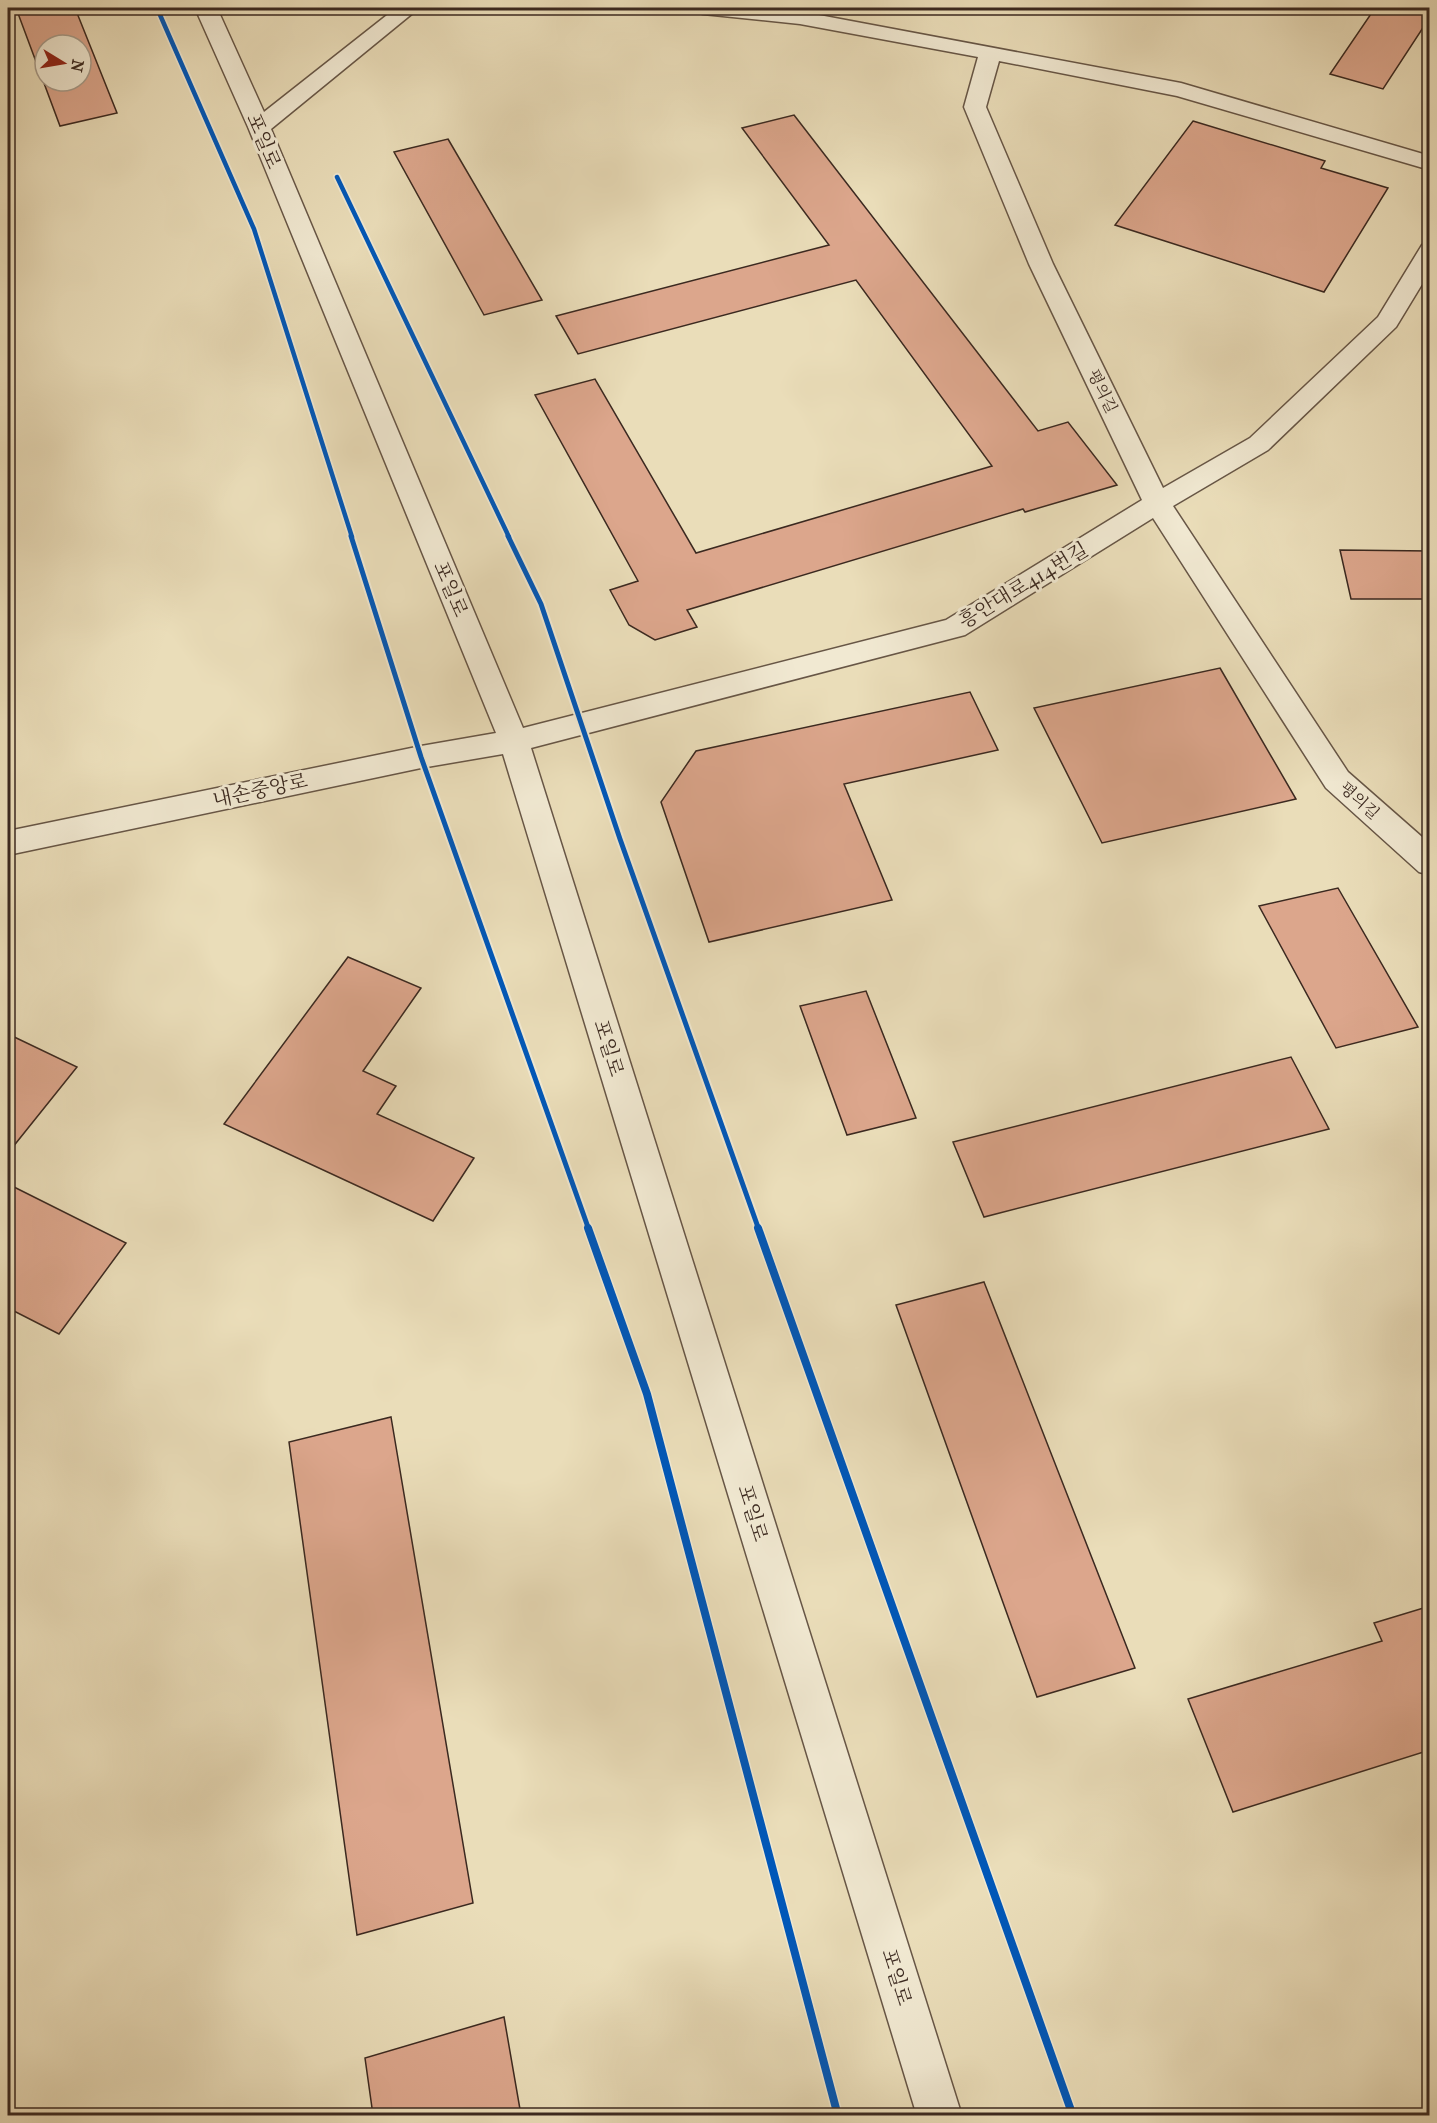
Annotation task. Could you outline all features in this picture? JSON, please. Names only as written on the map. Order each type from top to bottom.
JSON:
[{"type":"street","name":"포일로","points":[[206,8],[259,127],[514,741],[940,2115]]},
{"type":"street","points":[[259,127],[408,8]]},
{"type":"street","points":[[703,8],[807,13],[990,53],[1181,90],[1430,163]]},
{"type":"street","name":"평의길","points":[[990,53],[975,107],[1041,264],[1157,503],[1338,780],[1430,863]]},
{"type":"street","name":"흥안대로414번길","points":[[514,741],[955,628],[1157,503],[1259,444],[1388,322],[1430,250]]},
{"type":"street","name":"내손중앙로","points":[[8,843],[421,757],[514,741]]},
{"type":"building","points":[[16,8],[75,8],[85,33],[33,33],[33,54]]},
{"type":"building","points":[[1375,8],[1430,8],[1430,17],[1383,89],[1330,74]]},
{"type":"building","points":[[93,53],[117,113],[60,126],[48,93],[93,93]]},
{"type":"building","points":[[794,115],[1038,431],[1068,422],[1117,485],[1025,512],[1023,509],[687,610],[697,627],[655,640],[629,625],[610,590],[638,581],[535,395],[595,379],[696,553],[992,466],[856,280],[578,354],[556,316],[829,245],[742,128]]},
{"type":"building","points":[[1193,121],[1325,161],[1321,168],[1388,188],[1324,292],[1115,225]]},
{"type":"building","points":[[448,139],[542,300],[484,315],[394,152]]},
{"type":"building","points":[[1340,550],[1430,551],[1430,599],[1351,599]]},
{"type":"building","points":[[1220,668],[1296,799],[1102,843],[1034,708]]},
{"type":"building","points":[[970,692],[998,750],[844,784],[892,900],[709,942],[661,802],[696,751]]},
{"type":"building","points":[[1338,888],[1418,1027],[1336,1048],[1259,906]]},
{"type":"building","points":[[348,957],[421,988],[363,1071],[396,1086],[377,1114],[474,1158],[433,1221],[224,1124]]},
{"type":"building","points":[[866,991],[916,1118],[847,1135],[800,1006]]},
{"type":"building","points":[[8,1034],[77,1067],[8,1153]]},
{"type":"building","points":[[1291,1057],[1329,1129],[984,1217],[953,1142]]},
{"type":"building","points":[[8,1184],[126,1243],[59,1334],[8,1308]]},
{"type":"building","points":[[984,1282],[1135,1668],[1037,1697],[896,1305]]},
{"type":"building","points":[[391,1417],[473,1903],[357,1935],[289,1442]]},
{"type":"building","points":[[1430,1606],[1430,1750],[1233,1812],[1188,1699],[1382,1641],[1374,1623]]},
{"type":"building","points":[[504,2017],[521,2115],[373,2115],[365,2058]]},
{"type":"cycle path","points":[[157,8],[254,229],[421,757],[647,1394],[838,2116]]},
{"type":"cycle path","points":[[337,177],[541,604],[620,839],[1073,2116]]}]
